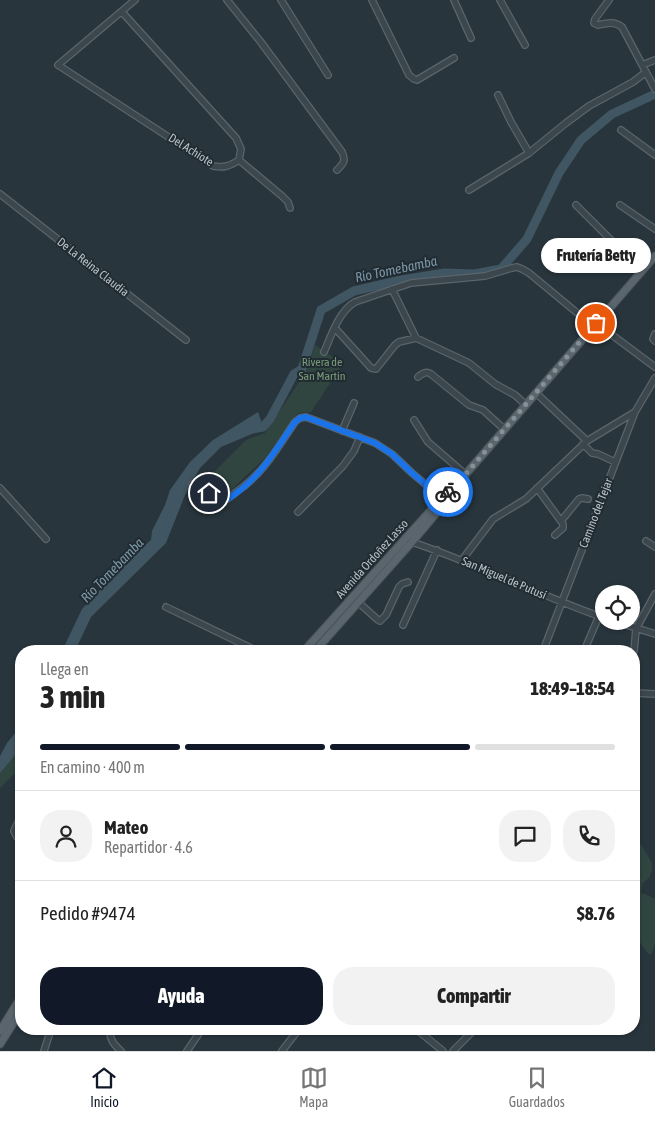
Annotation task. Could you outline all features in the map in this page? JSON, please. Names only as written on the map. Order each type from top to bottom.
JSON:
[{"type":"main road","name":"Avenida Ordoñez Lasso","points":[[320,645],[444,500],[451,488],[458,483],[655,256]]},
{"type":"main road","name":"Avenida Ordoñez Lasso","points":[[310,645],[409,540]]},
{"type":"main road","points":[[0,1031],[15,1007]]},
{"type":"main road","points":[[0,1044],[15,1020]]},
{"type":"street","points":[[135,0],[122,12],[236,138],[241,149],[238,160],[282,196],[288,202],[290,208]]},
{"type":"street","points":[[227,0],[342,152],[345,158],[337,170]]},
{"type":"street","points":[[281,0],[328,75]]},
{"type":"street","points":[[372,0],[409,75],[414,79],[417,80],[454,58]]},
{"type":"street","points":[[454,0],[471,38]]},
{"type":"street","points":[[500,0],[525,45]]},
{"type":"street","points":[[609,0],[594,23],[598,25],[617,23],[622,27],[655,89]]},
{"type":"street","name":"Del Achiote","points":[[122,12],[58,65],[214,166],[230,166],[238,160]]},
{"type":"street","points":[[642,66],[655,60]]},
{"type":"street","points":[[469,190],[529,153],[589,106],[633,82],[646,72]]},
{"type":"street","points":[[498,95],[510,122],[529,153]]},
{"type":"street","points":[[621,130],[655,155]]},
{"type":"street","name":"De La Reina Claudia","points":[[0,194],[186,340]]},
{"type":"street","points":[[576,205],[642,271]]},
{"type":"street","points":[[620,205],[655,229]]},
{"type":"street","points":[[324,352],[342,313],[352,303],[411,283],[485,276],[517,267],[528,273],[655,367]]},
{"type":"street","points":[[392,288],[416,338]]},
{"type":"street","points":[[335,328],[374,369],[380,365],[399,342],[416,338],[469,363],[526,405]]},
{"type":"street","points":[[655,334],[655,341]]},
{"type":"street","points":[[418,377],[424,373],[431,374],[469,405],[483,410],[504,430]]},
{"type":"street","name":"Camino del Tejar","points":[[545,645],[634,412],[655,378]]},
{"type":"street","points":[[536,393],[585,443],[592,453],[615,462]]},
{"type":"street","points":[[342,432],[354,403]]},
{"type":"street","points":[[462,560],[493,519],[526,499],[585,443],[634,412]]},
{"type":"street","points":[[192,484],[216,499],[226,500],[260,472],[295,422],[300,418],[306,417],[375,443],[392,454],[444,500]]},
{"type":"street","points":[[414,420],[428,442],[465,474]]},
{"type":"street","points":[[298,512],[343,466],[354,451],[360,437]]},
{"type":"street","points":[[0,488],[46,539]]},
{"type":"street","points":[[537,488],[564,526],[555,535]]},
{"type":"street","points":[[562,521],[579,499],[588,500]]},
{"type":"street","name":"San Miguel de Putusí","points":[[409,540],[595,615]]},
{"type":"street","points":[[646,541],[655,547]]},
{"type":"street","points":[[403,625],[437,550]]},
{"type":"street","points":[[358,602],[380,621],[386,615],[399,587],[408,582]]},
{"type":"street","points":[[640,622],[655,594]]},
{"type":"street","points":[[166,607],[245,645]]},
{"type":"street","points":[[587,645],[595,629]]},
{"type":"street","points":[[635,645],[636,630]]},
{"type":"street","points":[[640,630],[655,634]]},
{"type":"street","points":[[640,693],[655,694]]},
{"type":"street","points":[[44,1051],[49,1035]]},
{"type":"street","points":[[110,1035],[114,1044],[121,1051]]},
{"type":"street","points":[[187,1051],[198,1035]]},
{"type":"street","points":[[282,1051],[294,1035]]},
{"type":"street","points":[[423,1035],[443,1051]]},
{"type":"street","points":[[453,1051],[469,1035]]},
{"type":"green space","name":"Rivera de San Martin","points":[[315,345],[343,364],[311,412],[298,413],[264,459],[231,490],[213,473],[246,440],[265,433],[307,370]]},
{"type":"green space","points":[[15,750],[15,774],[0,788],[0,768]]},
{"type":"green space","points":[[640,843],[652,863],[649,878],[643,883],[641,891],[642,894],[655,899],[655,944],[651,955],[640,942]]},
{"type":"water","points":[[258,412],[264,429],[221,447],[200,468],[185,495],[166,543],[91,617],[78,645],[65,645],[82,609],[130,558],[151,540],[152,531],[170,490],[190,462],[213,440]]},
{"type":"water","points":[[15,733],[15,755],[0,773],[0,756]]},
{"type":"waterway","name":"Río Tomebamba","points":[[252,429],[263,427],[270,419],[294,374],[302,369],[321,310],[354,291],[401,280],[445,273],[474,274],[501,269],[527,239],[559,173],[581,140],[612,114],[655,94]]},
{"type":"way so far","points":[[448,492],[458,483],[596,323]]},
{"type":"place","name":"Frutería Betty","points":[[596,323]]},
{"type":"route","points":[[209,493],[221,501],[226,500],[240,490],[268,463],[295,422],[300,418],[306,417],[375,443],[392,454],[442,498],[448,492]]}]
